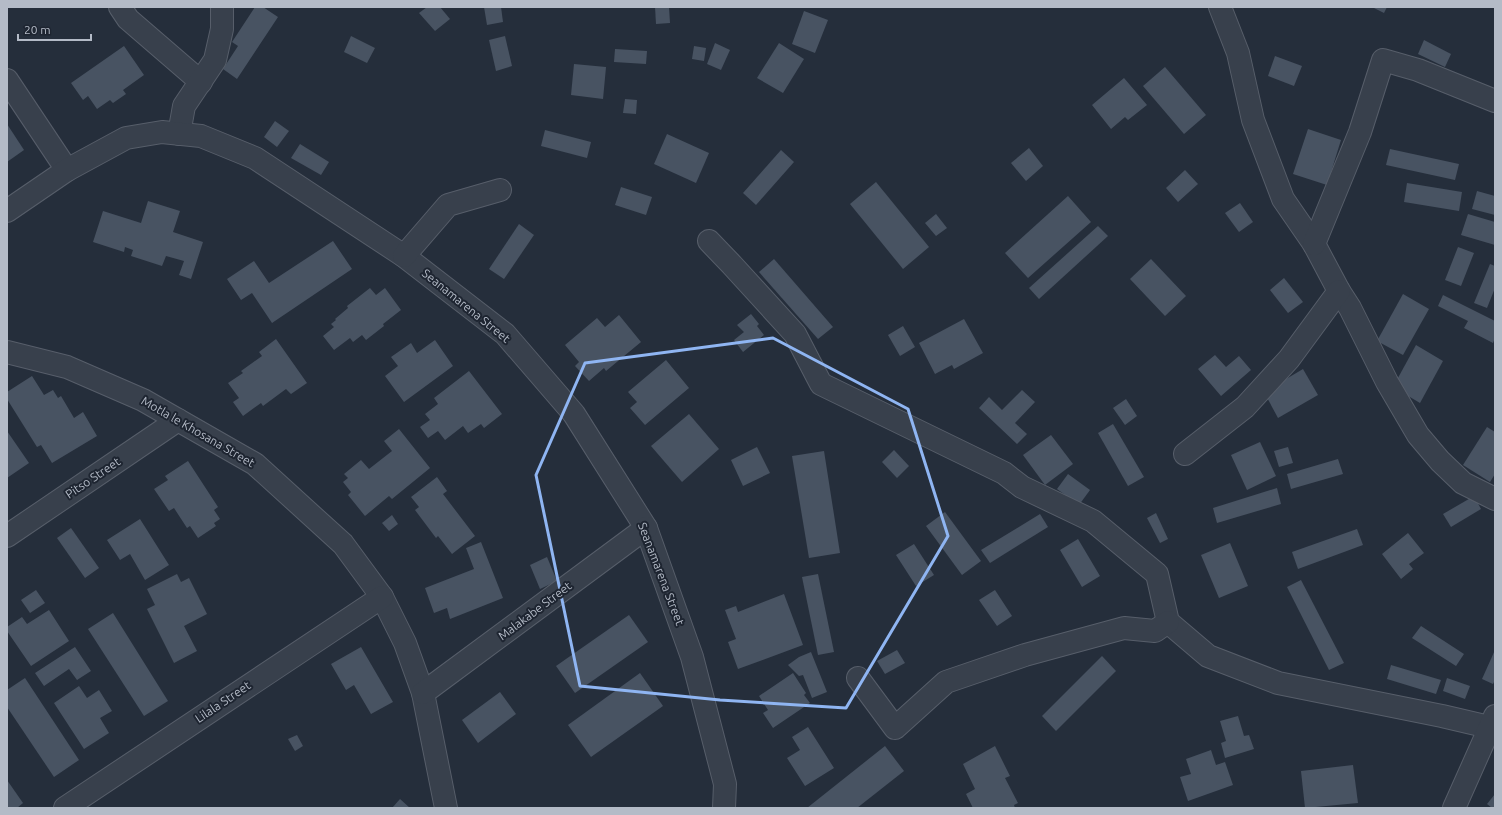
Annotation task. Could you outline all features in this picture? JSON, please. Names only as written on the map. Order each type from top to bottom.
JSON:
[{"type":"street","points":[[120,7],[128,19],[201,82]]},
{"type":"street","points":[[179,134],[184,106],[216,60],[222,28],[222,7]]},
{"type":"street","points":[[1220,7],[1238,53],[1253,120],[1283,199],[1314,244],[1339,291],[1350,308],[1387,382],[1418,435],[1440,461],[1463,483],[1495,500]]},
{"type":"street","points":[[1314,244],[1360,132],[1383,60],[1418,70],[1495,101]]},
{"type":"street","points":[[7,80],[67,170]]},
{"type":"street","name":"Seanamarena Street","points":[[7,211],[67,170],[126,138],[162,132],[200,136],[255,158],[404,256],[505,334],[574,414],[646,528],[692,657],[725,784],[724,808]]},
{"type":"street","points":[[404,256],[448,205],[500,190]]},
{"type":"street","points":[[709,241],[795,334],[821,384],[1004,473],[1022,487],[1092,521],[1157,574],[1168,622],[1208,656],[1278,683],[1442,716],[1492,721],[1454,808]]},
{"type":"street","points":[[1185,454],[1250,401],[1289,359],[1339,291]]},
{"type":"street","name":"Motla le Khosana Street","points":[[7,352],[67,367],[142,400],[178,420],[255,464],[343,544],[382,597],[405,643],[424,693],[446,808]]},
{"type":"street","name":"Pitso Street","points":[[7,536],[178,420]]},
{"type":"street","name":"Malakabe Street","points":[[424,693],[646,528]]},
{"type":"street","name":"Lilala Street","points":[[65,808],[382,597]]},
{"type":"street","points":[[858,678],[895,728],[946,682],[1024,655],[1124,628],[1155,632],[1168,622]]},
{"type":"highlighted area","points":[[773,338],[908,409],[948,536],[846,708],[720,700],[580,686],[536,475],[585,363]]},
{"type":"building","points":[[255,7],[263,7],[278,17],[237,79],[223,69],[238,46],[232,42]]},
{"type":"building","points":[[427,7],[440,7],[450,19],[435,31],[419,13]]},
{"type":"building","points":[[484,7],[501,7],[503,22],[487,25]]},
{"type":"building","points":[[655,7],[669,7],[670,23],[656,24]]},
{"type":"building","points":[[1372,7],[1387,7],[1384,13]]},
{"type":"building","points":[[804,11],[828,20],[815,53],[792,44]]},
{"type":"building","points":[[351,36],[375,48],[367,63],[344,52]]},
{"type":"building","points":[[505,36],[512,66],[496,71],[489,40]]},
{"type":"building","points":[[1424,40],[1451,54],[1445,67],[1418,54]]},
{"type":"building","points":[[715,43],[730,50],[721,70],[707,64]]},
{"type":"building","points":[[779,43],[804,59],[783,93],[757,78]]},
{"type":"building","points":[[124,46],[144,75],[123,90],[126,94],[113,103],[110,100],[97,109],[88,96],[83,100],[71,83]]},
{"type":"building","points":[[694,46],[706,48],[704,61],[692,59]]},
{"type":"building","points":[[615,49],[647,51],[646,64],[614,62]]},
{"type":"building","points":[[1275,56],[1302,66],[1294,86],[1268,76]]},
{"type":"building","points":[[574,64],[606,67],[603,99],[571,95]]},
{"type":"building","points":[[1165,67],[1206,115],[1184,134],[1143,86]]},
{"type":"building","points":[[1124,78],[1147,105],[1128,120],[1125,117],[1111,129],[1092,105]]},
{"type":"building","points":[[625,99],[637,100],[636,114],[623,113]]},
{"type":"building","points":[[275,121],[289,131],[277,147],[264,137]]},
{"type":"building","points":[[7,124],[24,150],[7,162]]},
{"type":"building","points":[[1308,129],[1341,140],[1327,185],[1293,174]]},
{"type":"building","points":[[545,130],[591,142],[587,158],[541,146]]},
{"type":"building","points":[[667,134],[709,153],[696,183],[654,164]]},
{"type":"building","points":[[300,144],[329,162],[321,175],[291,158]]},
{"type":"building","points":[[1029,148],[1043,166],[1026,181],[1011,163]]},
{"type":"building","points":[[1390,149],[1459,164],[1455,180],[1386,165]]},
{"type":"building","points":[[781,150],[794,162],[756,205],[743,193]]},
{"type":"building","points":[[1185,170],[1198,184],[1178,202],[1166,188]]},
{"type":"building","points":[[876,182],[929,247],[903,269],[850,204]]},
{"type":"building","points":[[1407,183],[1462,192],[1459,211],[1404,202]]},
{"type":"building","points":[[621,187],[652,197],[646,215],[615,205]]},
{"type":"building","points":[[1477,191],[1495,196],[1495,215],[1472,209]]},
{"type":"building","points":[[1068,196],[1091,222],[1028,278],[1005,253]]},
{"type":"building","points":[[148,201],[180,211],[173,232],[203,242],[191,279],[179,275],[184,261],[166,256],[162,266],[131,256],[133,250],[125,247],[124,252],[93,242],[103,211],[141,223]]},
{"type":"building","points":[[1240,203],[1253,222],[1239,232],[1225,213]]},
{"type":"building","points":[[936,214],[947,228],[936,236],[925,223]]},
{"type":"building","points":[[1468,214],[1495,222],[1495,245],[1461,235]]},
{"type":"building","points":[[519,224],[534,235],[504,279],[489,269]]},
{"type":"building","points":[[1098,226],[1108,236],[1039,299],[1029,288]]},
{"type":"building","points":[[333,241],[352,269],[272,323],[252,293],[241,300],[227,279],[254,261],[269,283]]},
{"type":"building","points":[[1458,247],[1474,253],[1461,286],[1445,280]]},
{"type":"building","points":[[774,259],[833,327],[818,339],[759,272]]},
{"type":"building","points":[[1151,259],[1186,296],[1165,316],[1130,279]]},
{"type":"building","points":[[1490,264],[1495,266],[1495,288],[1487,308],[1474,303]]},
{"type":"building","points":[[1284,278],[1303,302],[1288,313],[1270,290]]},
{"type":"building","points":[[370,288],[376,295],[385,288],[401,310],[366,340],[362,335],[353,342],[350,338],[334,350],[323,336],[334,327],[331,324],[348,308],[347,306]]},
{"type":"building","points":[[1403,294],[1429,309],[1403,355],[1377,341]]},
{"type":"building","points":[[1443,295],[1495,321],[1495,338],[1493,343],[1464,328],[1468,321],[1438,306]]},
{"type":"building","points":[[751,314],[759,324],[757,326],[764,335],[743,352],[734,340],[744,332],[737,325]]},
{"type":"building","points":[[619,315],[641,342],[606,371],[604,368],[589,381],[575,366],[579,362],[565,345],[597,318],[605,327]]},
{"type":"building","points":[[964,319],[983,353],[954,369],[952,365],[935,374],[919,343]]},
{"type":"building","points":[[903,326],[915,347],[900,356],[888,335]]},
{"type":"building","points":[[276,339],[307,383],[291,394],[286,389],[263,406],[261,403],[243,416],[233,402],[239,398],[228,383],[243,373],[241,371],[262,356],[259,352]]},
{"type":"building","points":[[435,340],[453,366],[404,402],[385,376],[398,366],[391,357],[411,343],[417,353]]},
{"type":"building","points":[[1416,345],[1443,361],[1420,403],[1393,387]]},
{"type":"building","points":[[1215,355],[1226,367],[1239,356],[1251,370],[1221,396],[1198,369]]},
{"type":"building","points":[[666,360],[689,388],[645,425],[630,408],[637,402],[628,392]]},
{"type":"building","points":[[1303,369],[1318,395],[1278,418],[1264,392]]},
{"type":"building","points":[[469,371],[502,414],[484,428],[481,424],[468,433],[463,426],[445,440],[438,431],[428,438],[420,427],[430,420],[425,414],[438,404],[434,398]]},
{"type":"building","points":[[32,376],[44,395],[53,390],[58,398],[61,396],[74,418],[83,412],[97,436],[52,463],[41,445],[37,447],[7,399],[7,392]]},
{"type":"building","points":[[1022,390],[1035,402],[1015,423],[1027,434],[1017,444],[979,408],[989,397],[1002,410]]},
{"type":"building","points":[[1126,399],[1137,416],[1125,425],[1113,408]]},
{"type":"building","points":[[689,414],[719,449],[682,482],[651,446]]},
{"type":"building","points":[[1113,424],[1144,477],[1128,486],[1098,433]]},
{"type":"building","points":[[1487,427],[1495,432],[1495,474],[1490,482],[1463,465]]},
{"type":"building","points":[[399,429],[430,468],[392,499],[389,496],[365,516],[348,495],[351,492],[343,482],[348,478],[344,474],[361,460],[369,469],[392,451],[384,441]]},
{"type":"building","points":[[7,431],[29,463],[7,478]]},
{"type":"building","points":[[1051,435],[1073,464],[1045,485],[1023,455]]},
{"type":"building","points":[[1260,442],[1276,476],[1247,490],[1231,455]]},
{"type":"building","points":[[757,447],[770,473],[743,486],[731,460]]},
{"type":"building","points":[[1288,447],[1293,463],[1279,467],[1274,451]]},
{"type":"building","points":[[894,450],[909,466],[897,478],[882,462]]},
{"type":"building","points":[[824,451],[840,553],[809,558],[792,456]]},
{"type":"building","points":[[1338,459],[1343,474],[1291,489],[1287,474]]},
{"type":"building","points":[[188,461],[218,507],[214,510],[220,519],[214,523],[216,526],[198,538],[190,526],[187,528],[174,508],[169,511],[154,489],[168,480],[165,476]]},
{"type":"building","points":[[1068,474],[1090,490],[1079,505],[1057,489]]},
{"type":"building","points":[[437,477],[447,491],[443,494],[475,536],[452,554],[438,536],[436,538],[415,510],[419,507],[411,497]]},
{"type":"building","points":[[1277,488],[1281,504],[1217,523],[1213,508]]},
{"type":"building","points":[[1474,496],[1481,509],[1451,527],[1443,514]]},
{"type":"building","points":[[945,512],[981,561],[962,575],[926,526]]},
{"type":"building","points":[[1156,513],[1168,539],[1160,543],[1147,518]]},
{"type":"building","points":[[1040,514],[1048,527],[990,563],[981,550]]},
{"type":"building","points":[[392,515],[398,524],[389,531],[382,523]]},
{"type":"building","points":[[140,519],[169,565],[145,580],[130,554],[120,560],[107,540]]},
{"type":"building","points":[[71,528],[99,568],[85,578],[57,538]]},
{"type":"building","points":[[1357,529],[1363,545],[1298,569],[1292,552]]},
{"type":"building","points":[[1408,533],[1424,553],[1409,564],[1413,569],[1401,579],[1382,554]]},
{"type":"building","points":[[1078,539],[1100,576],[1082,587],[1060,550]]},
{"type":"building","points":[[481,542],[503,598],[450,619],[447,608],[434,613],[425,588],[474,569],[466,548]]},
{"type":"building","points":[[1230,543],[1248,586],[1219,598],[1201,555]]},
{"type":"building","points":[[914,544],[934,575],[916,586],[896,555]]},
{"type":"building","points":[[547,557],[557,581],[540,589],[530,565]]},
{"type":"building","points":[[177,574],[181,582],[189,578],[207,614],[184,626],[197,651],[174,663],[147,609],[155,605],[147,589]]},
{"type":"building","points":[[818,574],[834,652],[818,655],[802,577]]},
{"type":"building","points":[[1301,580],[1344,663],[1329,670],[1287,587]]},
{"type":"building","points":[[36,590],[45,603],[30,613],[21,600]]},
{"type":"building","points":[[995,590],[1012,616],[997,626],[979,600]]},
{"type":"building","points":[[784,594],[803,645],[738,669],[728,642],[736,639],[725,610],[736,606],[738,612]]},
{"type":"building","points":[[49,610],[69,641],[31,666],[7,631],[7,627],[22,617],[27,624]]},
{"type":"building","points":[[113,613],[168,701],[144,716],[88,629]]},
{"type":"building","points":[[629,615],[648,642],[575,693],[556,666]]},
{"type":"building","points":[[1421,626],[1464,654],[1456,666],[1412,638]]},
{"type":"building","points":[[75,647],[91,671],[77,680],[69,669],[44,686],[35,673]]},
{"type":"building","points":[[361,647],[393,702],[371,714],[354,685],[346,690],[331,664]]},
{"type":"building","points":[[897,650],[905,663],[885,674],[877,661]]},
{"type":"building","points":[[1495,650],[1495,680],[1493,684],[1482,679]]},
{"type":"building","points":[[811,652],[827,692],[812,698],[803,675],[799,676],[788,665],[799,657]]},
{"type":"building","points":[[1102,656],[1116,671],[1056,731],[1042,716]]},
{"type":"building","points":[[1391,665],[1441,680],[1436,694],[1387,679]]},
{"type":"building","points":[[640,673],[663,706],[591,757],[568,725]]},
{"type":"building","points":[[793,673],[806,693],[804,695],[810,703],[773,728],[763,713],[768,710],[759,696]]},
{"type":"building","points":[[25,678],[79,760],[54,777],[7,707],[7,690]]},
{"type":"building","points":[[1447,678],[1470,686],[1465,699],[1443,691]]},
{"type":"building","points":[[79,686],[87,698],[99,690],[112,711],[100,718],[109,733],[84,749],[54,703]]},
{"type":"building","points":[[500,692],[516,714],[478,743],[462,720]]},
{"type":"building","points":[[1238,716],[1244,736],[1249,735],[1254,749],[1225,758],[1221,743],[1226,741],[1220,721]]},
{"type":"building","points":[[808,727],[834,768],[805,786],[787,758],[800,750],[792,737]]},
{"type":"building","points":[[297,735],[303,746],[295,751],[288,739]]},
{"type":"building","points":[[885,746],[904,771],[857,808],[807,808]]},
{"type":"building","points":[[995,746],[1010,776],[1005,778],[1018,803],[1014,805],[1015,808],[973,808],[966,794],[975,789],[963,764]]},
{"type":"building","points":[[1211,750],[1216,765],[1225,762],[1233,785],[1188,801],[1180,777],[1191,774],[1186,759]]},
{"type":"building","points":[[1353,765],[1358,803],[1305,808],[1301,771]]},
{"type":"building","points":[[7,780],[23,803],[17,808],[7,808]]},
{"type":"building","points":[[1495,794],[1495,808],[1492,808],[1487,804]]},
{"type":"building","points":[[400,799],[410,808],[392,808]]}]
